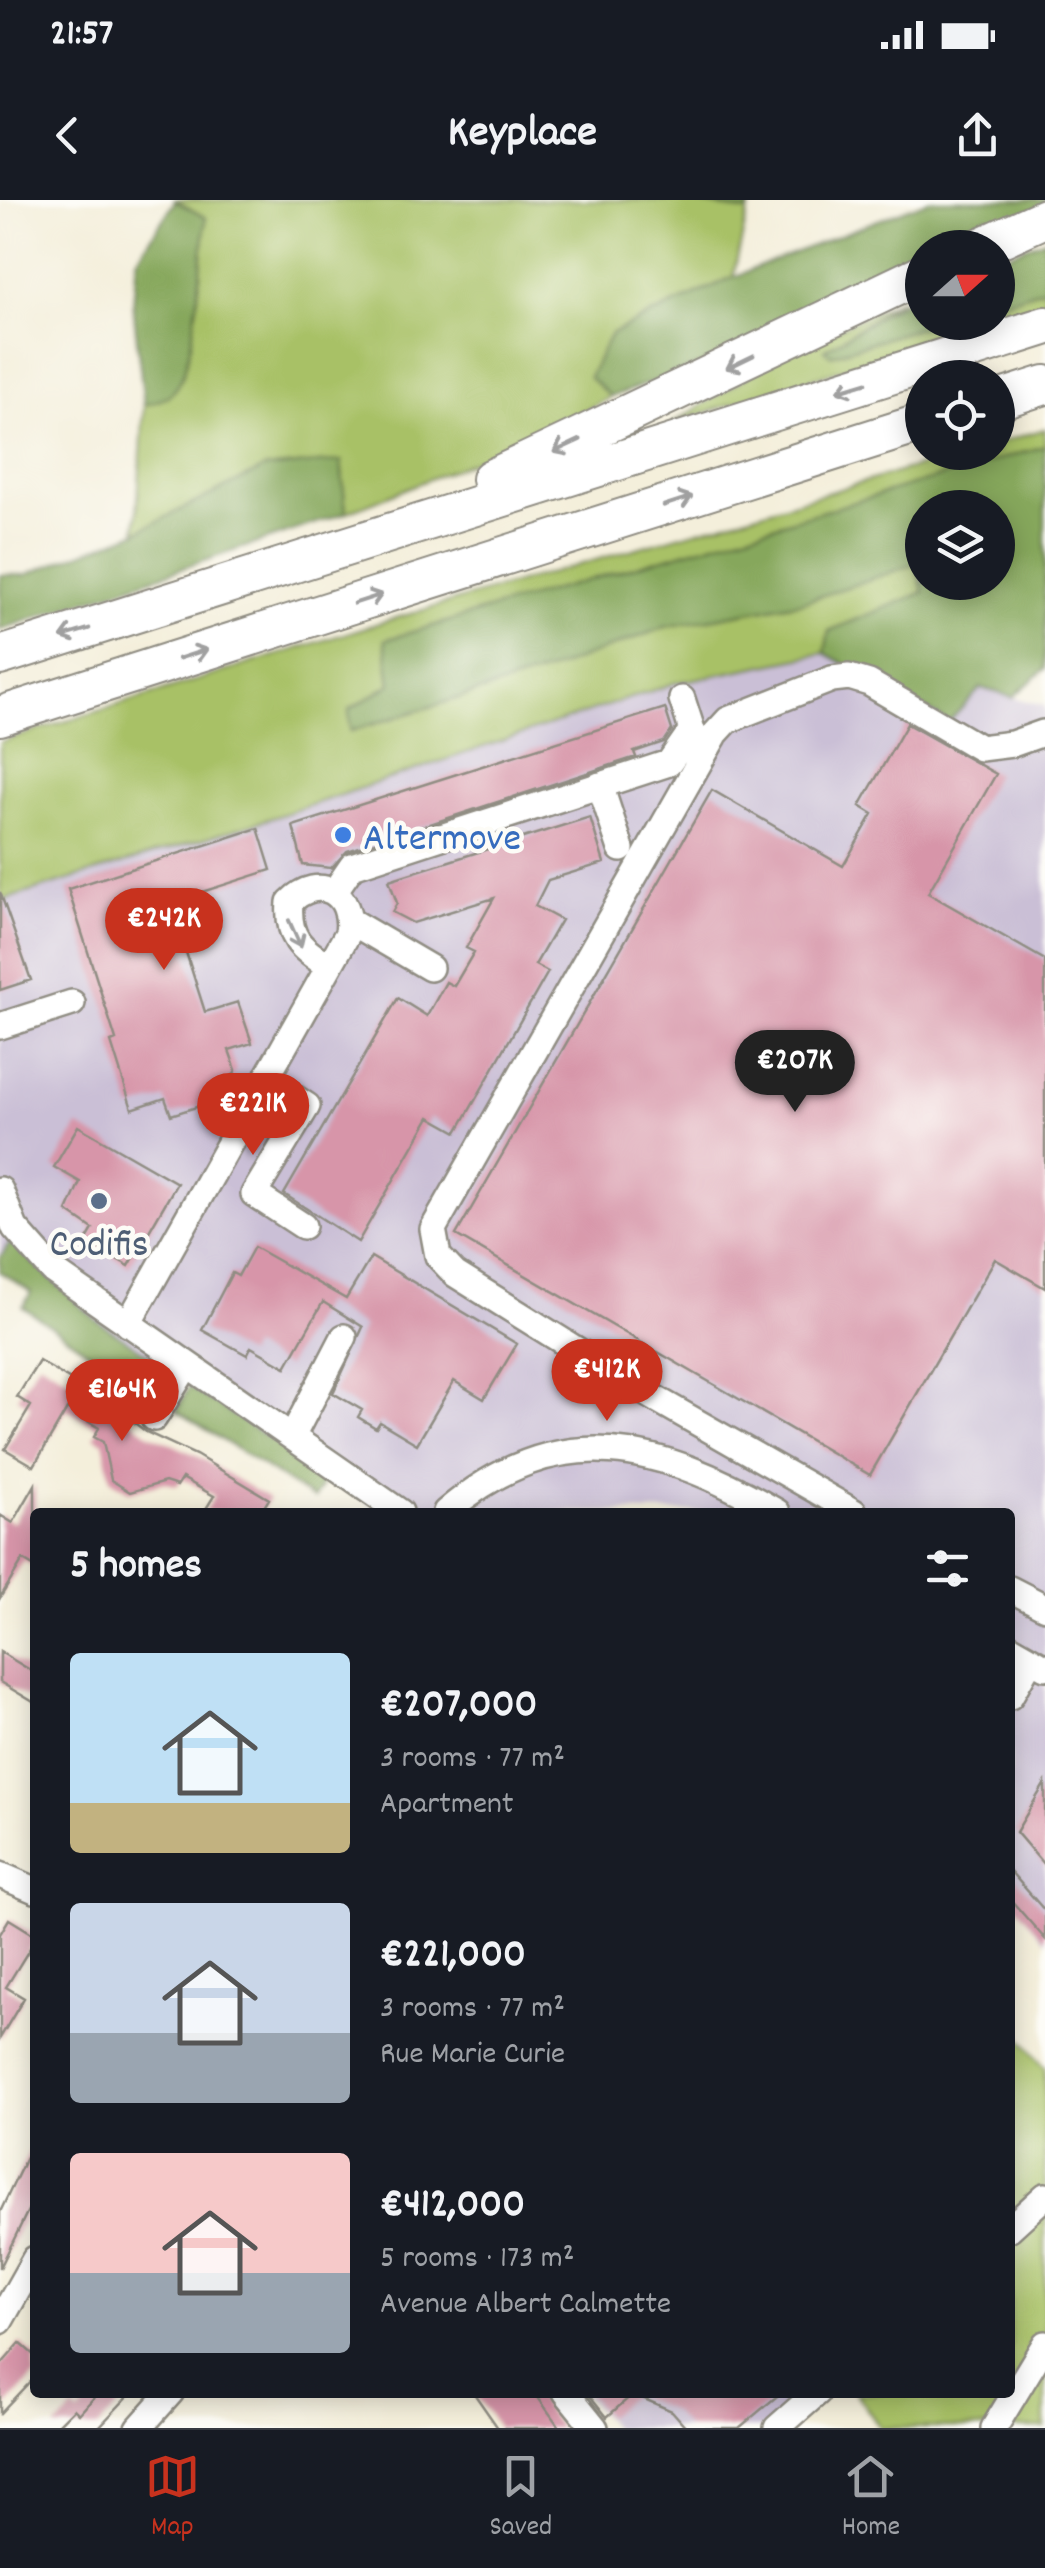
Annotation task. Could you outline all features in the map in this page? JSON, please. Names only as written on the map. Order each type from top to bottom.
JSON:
[{"type":"highway","points":[[1015,232],[1045,218]]},
{"type":"highway","points":[[121,618],[486,482],[905,282]]},
{"type":"highway","points":[[0,656],[1045,326]]},
{"type":"highway","points":[[1015,395],[1045,385]]},
{"type":"highway","points":[[1015,416],[1045,408]]},
{"type":"highway","points":[[0,716],[905,429]]},
{"type":"highway","points":[[880,437],[905,434]]},
{"type":"street","points":[[847,1508],[644,1392],[455,1274],[438,1256],[433,1229],[706,750],[728,720],[832,679],[850,677],[869,683],[980,748],[1044,732]]},
{"type":"street","points":[[334,892],[352,866],[669,763],[692,730],[682,699]]},
{"type":"street","points":[[600,785],[621,849]]},
{"type":"street","points":[[128,1324],[330,966],[348,933],[350,921],[344,900],[334,892],[316,889],[300,893],[290,902],[288,922],[300,948],[330,966]]},
{"type":"street","points":[[350,921],[430,968]]},
{"type":"street","points":[[0,1026],[72,1002]]},
{"type":"street","points":[[266,1079],[308,1106],[254,1194],[303,1226]]},
{"type":"street","points":[[0,1190],[15,1228],[40,1260],[394,1508]]},
{"type":"street","points":[[292,1438],[344,1336]]},
{"type":"street","points":[[154,1418],[187,1365]]},
{"type":"street","points":[[452,1508],[517,1468],[552,1456],[601,1451],[655,1455],[692,1466],[770,1508]]},
{"type":"street","points":[[1015,1592],[1045,1607]]},
{"type":"street","points":[[1015,1686],[1029,1658]]},
{"type":"street","points":[[1,1877],[30,1888]]},
{"type":"street","points":[[1015,2223],[1045,2196]]},
{"type":"street","points":[[0,2321],[30,2268]]},
{"type":"street","points":[[1015,2393],[1045,2344]]},
{"type":"street","points":[[139,2428],[166,2398]]},
{"type":"street","points":[[571,2398],[595,2428]]},
{"type":"street","points":[[777,2428],[811,2398]]},
{"type":"street","points":[[994,2428],[1012,2398]]},
{"type":"shaded area","points":[[825,653],[948,722],[981,688],[1045,706],[1045,1941],[1015,1904],[1015,1508],[376,1508],[189,1387],[97,1320],[9,1243],[0,1258],[0,901],[275,817],[675,683]]},
{"type":"shaded area","points":[[587,2398],[825,2398],[789,2428],[613,2428]]},
{"type":"green space","points":[[175,200],[684,200],[748,212],[733,277],[611,334],[589,377],[611,397],[530,438],[346,513],[341,461],[265,468],[136,532],[144,405],[166,397],[177,387],[189,353],[197,306],[206,218]]},
{"type":"green space","points":[[682,200],[752,200],[748,212]]},
{"type":"green space","points":[[929,200],[1045,200],[1045,204],[990,230],[905,230],[905,271],[747,348],[611,397],[589,377],[611,334],[733,277]]},
{"type":"green space","points":[[175,201],[206,218],[193,331],[177,387],[167,397],[144,405],[133,304],[137,259]]},
{"type":"green space","points":[[1045,239],[1045,288],[1015,298],[1015,251]]},
{"type":"green space","points":[[1045,288],[1045,304],[1015,314],[1015,298]]},
{"type":"green space","points":[[900,300],[825,350],[831,355],[905,332],[905,340],[934,340],[673,423],[785,353]]},
{"type":"green space","points":[[905,300],[905,332],[830,355],[824,350]]},
{"type":"green space","points":[[1045,429],[1045,446],[1015,455],[1015,438]]},
{"type":"green space","points":[[1045,446],[1045,669],[1013,697],[981,688],[949,722],[825,653],[829,631],[905,600],[1015,600],[1015,490],[905,490],[905,567],[803,602],[665,627],[545,672],[350,731],[349,710],[391,684],[385,640],[963,470],[1015,470],[1015,455]]},
{"type":"green space","points":[[341,461],[346,513],[0,630],[0,575],[25,575],[136,532],[265,468]]},
{"type":"green space","points":[[905,470],[963,470],[385,640],[391,684],[349,710],[351,731],[545,672],[665,627],[803,602],[905,567],[905,600],[829,631],[825,653],[675,683],[275,817],[0,901],[0,742],[382,622]]},
{"type":"green space","points":[[10,1242],[96,1320],[165,1366],[148,1392],[23,1307],[31,1292],[0,1272],[0,1258]]},
{"type":"green space","points":[[189,1387],[327,1476],[314,1499],[176,1410]]},
{"type":"green space","points":[[1015,2032],[1045,2068],[1045,2187],[1015,2210]]},
{"type":"green space","points":[[1045,2211],[1045,2428],[880,2428],[859,2398],[1015,2398],[1015,2237]]},
{"type":"building","points":[[665,708],[672,730],[664,742],[634,752],[636,757],[347,851],[331,868],[303,865],[293,826]]},
{"type":"building","points":[[907,724],[996,774],[928,893],[1045,960],[1045,1288],[995,1259],[870,1475],[456,1235],[712,790],[843,866],[873,814],[860,806]]},
{"type":"building","points":[[590,817],[604,863],[548,880],[535,906],[561,920],[535,965],[548,972],[457,1132],[430,1117],[358,1242],[284,1194],[398,998],[427,1016],[446,982],[454,986],[474,952],[466,948],[494,898],[413,923],[392,912],[397,903],[389,880]]},
{"type":"building","points":[[258,828],[271,870],[170,902],[205,1012],[238,1002],[252,1043],[229,1050],[236,1070],[219,1100],[171,1115],[165,1098],[132,1109],[111,1042],[116,1040],[68,889]]},
{"type":"building","points":[[0,892],[31,980],[0,990]]},
{"type":"building","points":[[78,1126],[177,1183],[129,1266],[86,1241],[93,1229],[67,1211],[80,1182],[54,1167]]},
{"type":"building","points":[[254,1247],[346,1299],[371,1257],[517,1344],[484,1399],[454,1381],[417,1444],[380,1422],[376,1428],[358,1417],[362,1410],[333,1393],[363,1327],[323,1302],[286,1367],[251,1347],[247,1355],[202,1330],[232,1273],[238,1276]]},
{"type":"building","points":[[39,1361],[112,1405],[146,1432],[196,1455],[269,1499],[263,1508],[206,1508],[214,1496],[182,1478],[177,1486],[165,1482],[130,1492],[111,1480],[103,1442],[94,1437],[99,1428],[67,1409],[34,1466],[5,1449],[31,1406],[17,1397]]},
{"type":"building","points":[[35,1485],[35,1508],[30,1508],[30,1564],[23,1560],[0,1598],[0,1515],[13,1523]]},
{"type":"building","points":[[0,1652],[30,1670],[30,1700],[0,1682]]},
{"type":"building","points":[[1045,1783],[1045,1866],[1016,1832]]},
{"type":"building","points":[[1015,1877],[1045,1911],[1045,1939],[1015,1905]]},
{"type":"building","points":[[9,1919],[30,1932],[30,1948],[6,1987],[24,1998],[0,2038],[0,1934]]},
{"type":"building","points":[[30,2149],[30,2206],[0,2268],[0,2212]]},
{"type":"building","points":[[20,2343],[30,2352],[30,2381],[0,2413],[0,2366]]},
{"type":"building","points":[[94,2398],[126,2398],[98,2428],[55,2428],[74,2409],[79,2414]]},
{"type":"building","points":[[477,2398],[538,2398],[560,2428],[498,2428]]},
{"type":"building","points":[[592,2398],[628,2398],[607,2417]]},
{"type":"building","points":[[642,2398],[775,2398],[739,2428],[687,2428],[672,2411]]},
{"type":"place","name":"Altermove","points":[[343,835]]},
{"type":"place","name":"Codifis","points":[[99,1201]]}]
